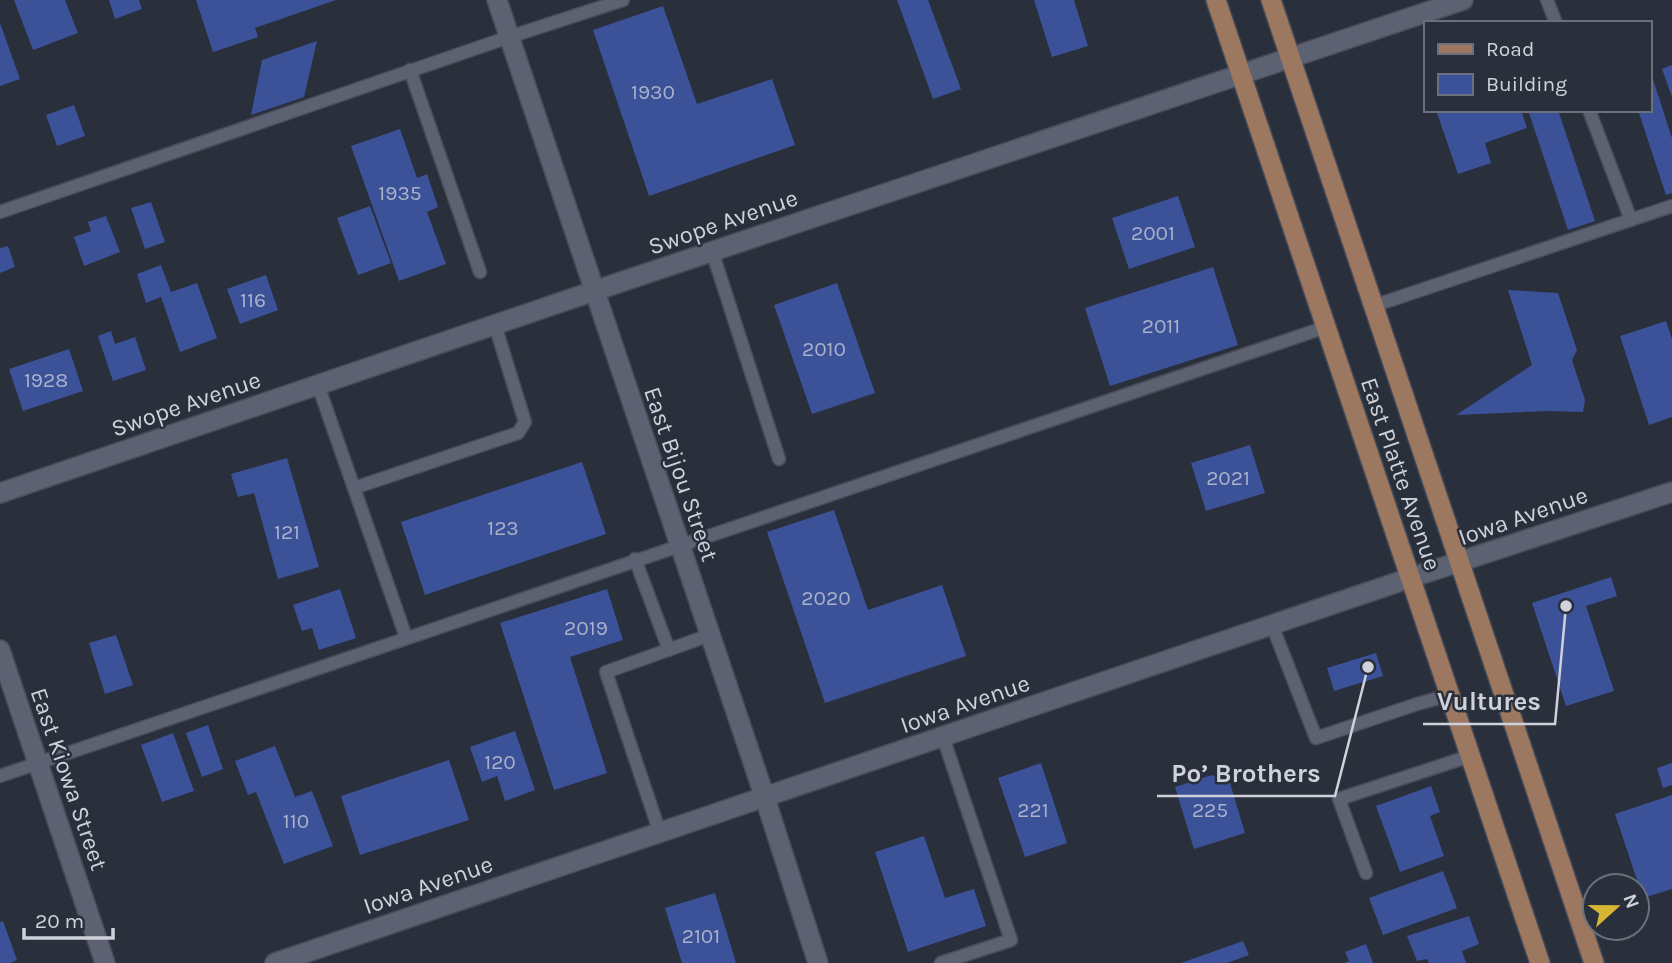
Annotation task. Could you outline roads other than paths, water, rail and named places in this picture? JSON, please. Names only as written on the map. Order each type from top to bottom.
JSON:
[{"type":"main road","name":"East Platte Avenue","points":[[1216,0],[1537,962]]},
{"type":"main road","name":"East Platte Avenue","points":[[1271,0],[1594,963]]},
{"type":"street","name":"East Bijou Street","points":[[497,0],[818,963]]},
{"type":"street","name":"Swope Avenue","points":[[0,493],[1463,0]]},
{"type":"street","name":"Iowa Avenue","points":[[275,963],[1410,578],[1672,492]]},
{"type":"street","name":"East Kiowa Street","points":[[0,650],[105,963]]},
{"type":"lane","points":[[0,212],[410,70],[623,0]]},
{"type":"lane","points":[[1547,0],[1555,21]]},
{"type":"lane","points":[[410,70],[480,272]]},
{"type":"lane","points":[[1590,112],[1631,220]]},
{"type":"lane","points":[[1373,306],[1672,206]]},
{"type":"lane","points":[[712,251],[779,459]]},
{"type":"lane","points":[[354,488],[518,433],[525,422],[495,325]]},
{"type":"lane","points":[[0,776],[1325,327]]},
{"type":"lane","points":[[318,385],[407,637]]},
{"type":"lane","points":[[635,559],[669,650]]},
{"type":"lane","points":[[1272,625],[1315,738],[1450,695]]},
{"type":"lane","points":[[660,833],[606,672],[710,635]]},
{"type":"lane","points":[[942,963],[1011,940],[943,737]]},
{"type":"lane","points":[[1366,873],[1339,799],[1470,756]]},
{"type":"place","name":"Vultures","points":[[1566,606]]},
{"type":"place","name":"Po’ Brothers","points":[[1368,667]]}]
